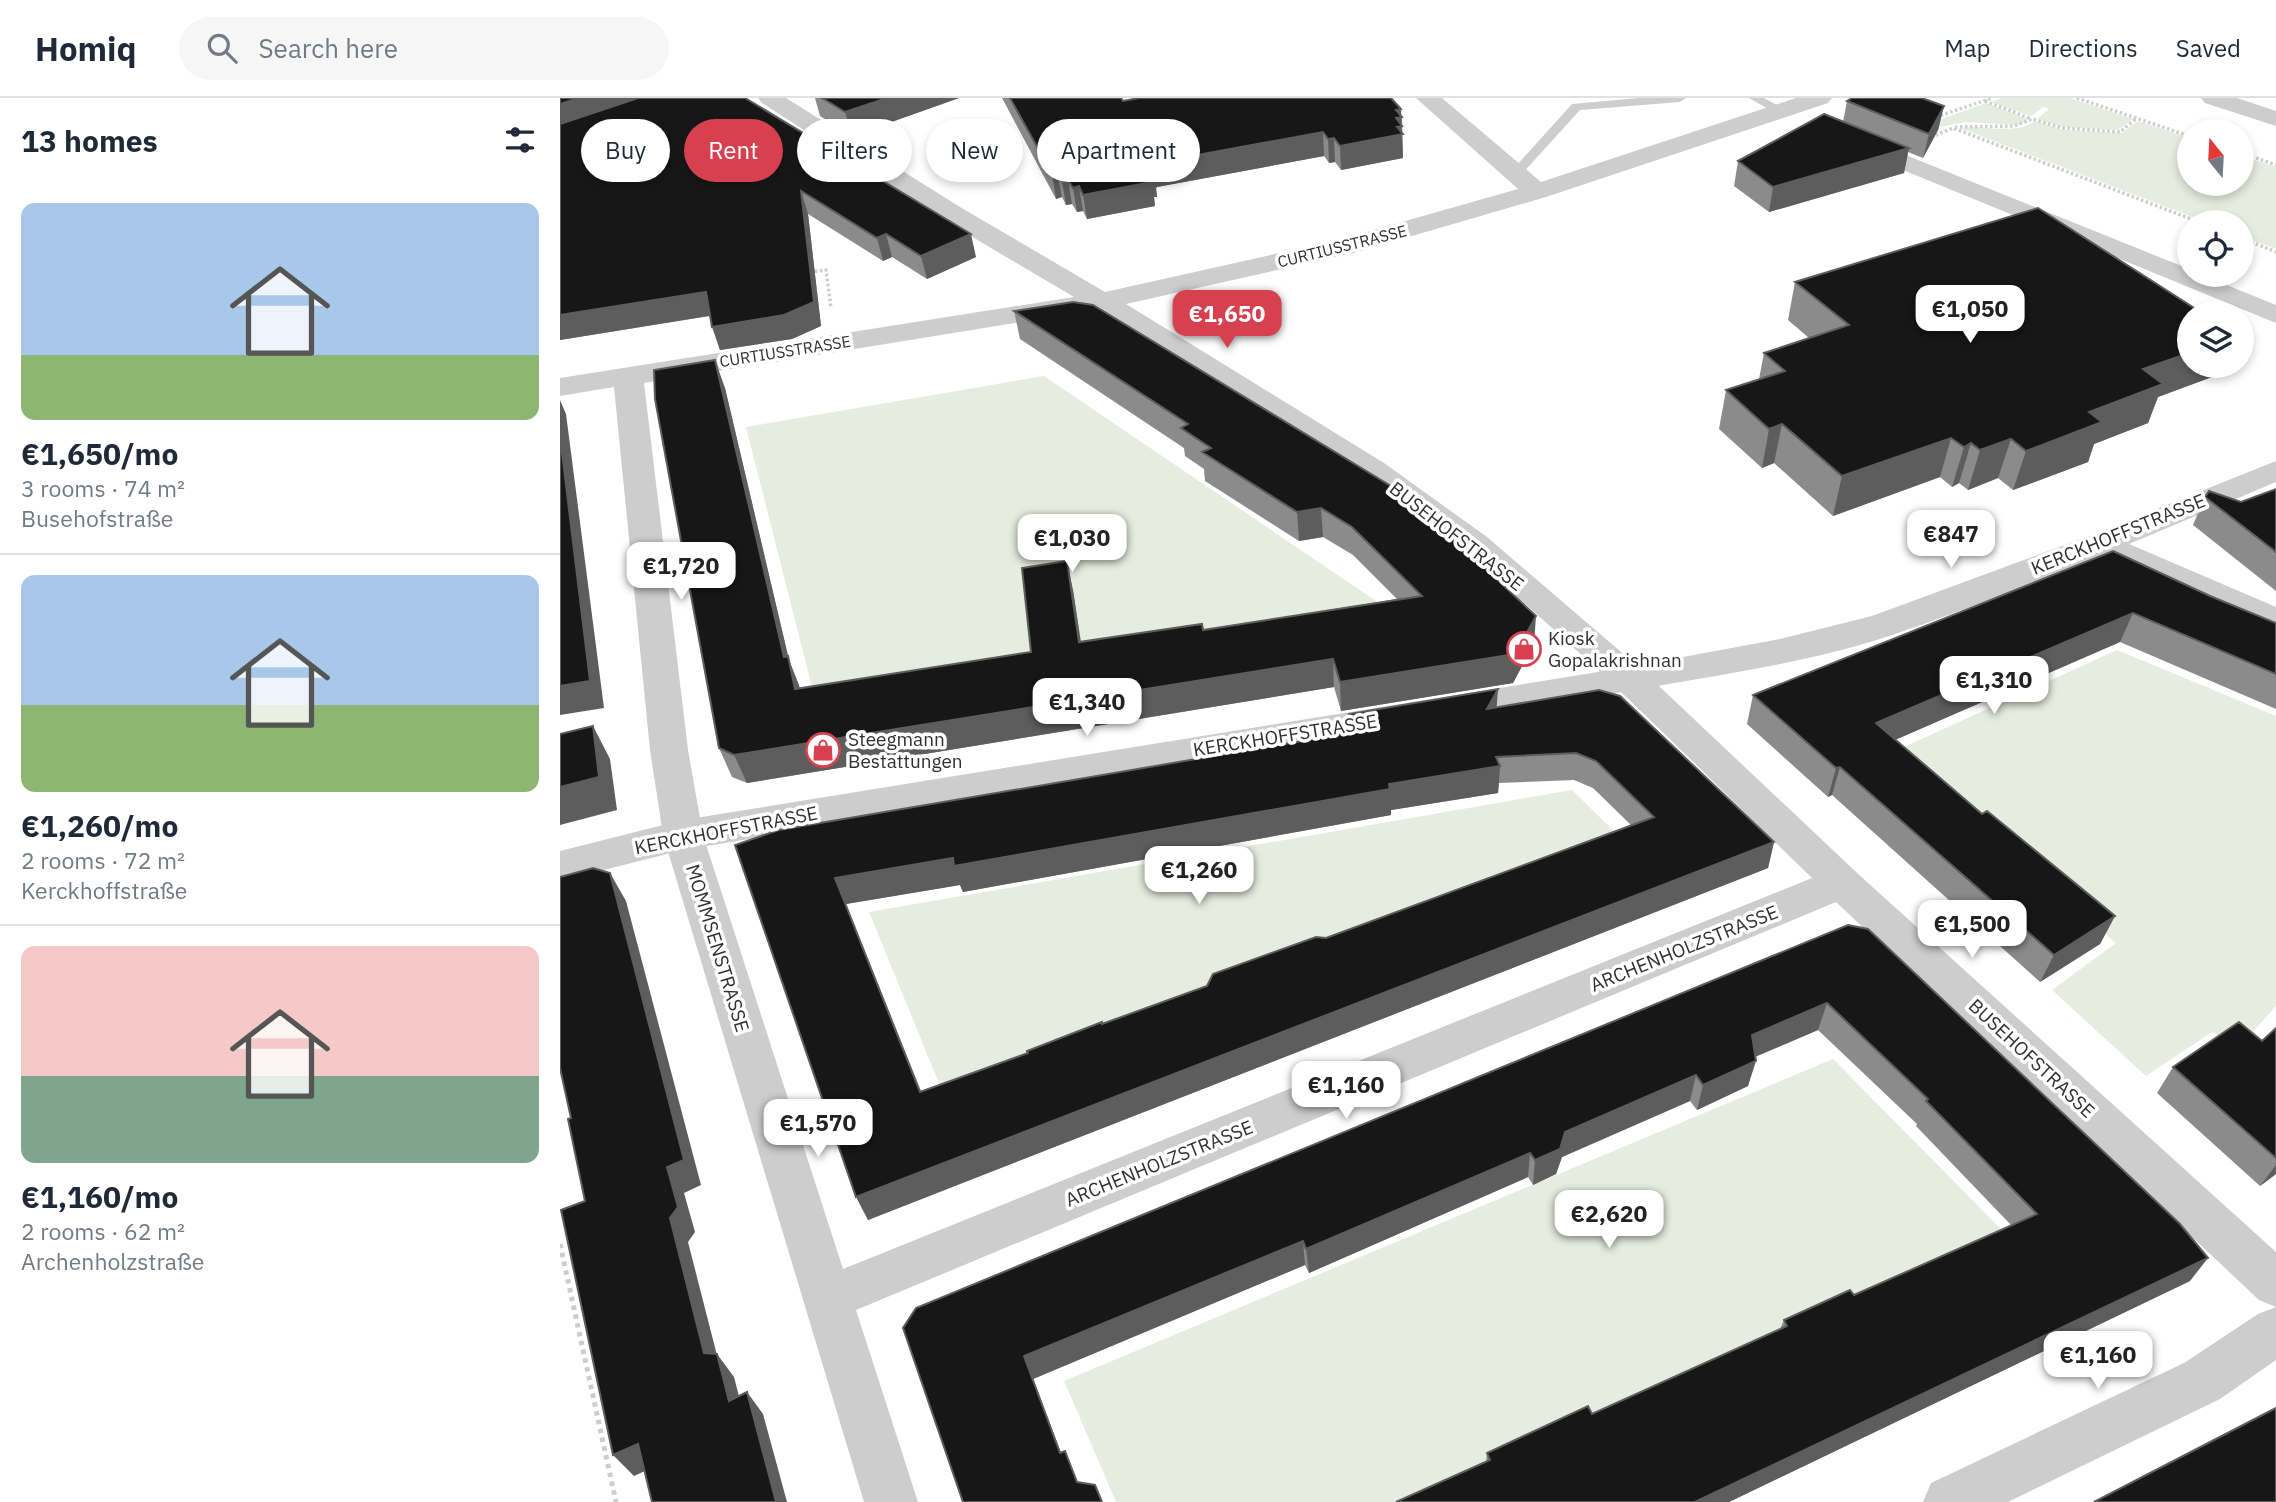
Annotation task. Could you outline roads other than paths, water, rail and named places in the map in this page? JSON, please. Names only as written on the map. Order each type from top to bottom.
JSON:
[{"type":"street","name":"BUSEHOFSTRASSE","points":[[770,98],[951,213],[1101,301],[1373,470],[1475,544],[1629,679],[1842,883],[2276,1284]]},
{"type":"street","points":[[1428,98],[1537,192]]},
{"type":"street","name":"CURTIUSSTRASSE","points":[[560,387],[1101,301],[1348,246],[1537,192],[1676,143],[1783,112],[1820,98]]},
{"type":"street","points":[[2213,98],[2276,119]]},
{"type":"street","points":[[1783,112],[2276,315]]},
{"type":"street","name":"MOMMSENSTRASSE","points":[[628,376],[669,750],[683,835],[891,1502]]},
{"type":"street","name":"KERCKHOFFSTRASSE","points":[[560,866],[683,835],[1629,679],[1780,651],[1881,626],[2101,542],[2276,471]]},
{"type":"street","points":[[2101,542],[2276,621]]},
{"type":"street","name":"ARCHENHOLZSTRASSE","points":[[826,1299],[1842,883]]},
{"type":"street","points":[[1950,1502],[2202,1381],[2276,1331]]},
{"type":"lane","points":[[1515,174],[1576,107],[1680,98]]},
{"type":"lane","points":[[1755,98],[1783,112]]},
{"type":"place","name":"Kiosk Gopalakrishnan","points":[[1524,649]]},
{"type":"place","name":"Steegmann Bestattungen","points":[[823,750]]}]
